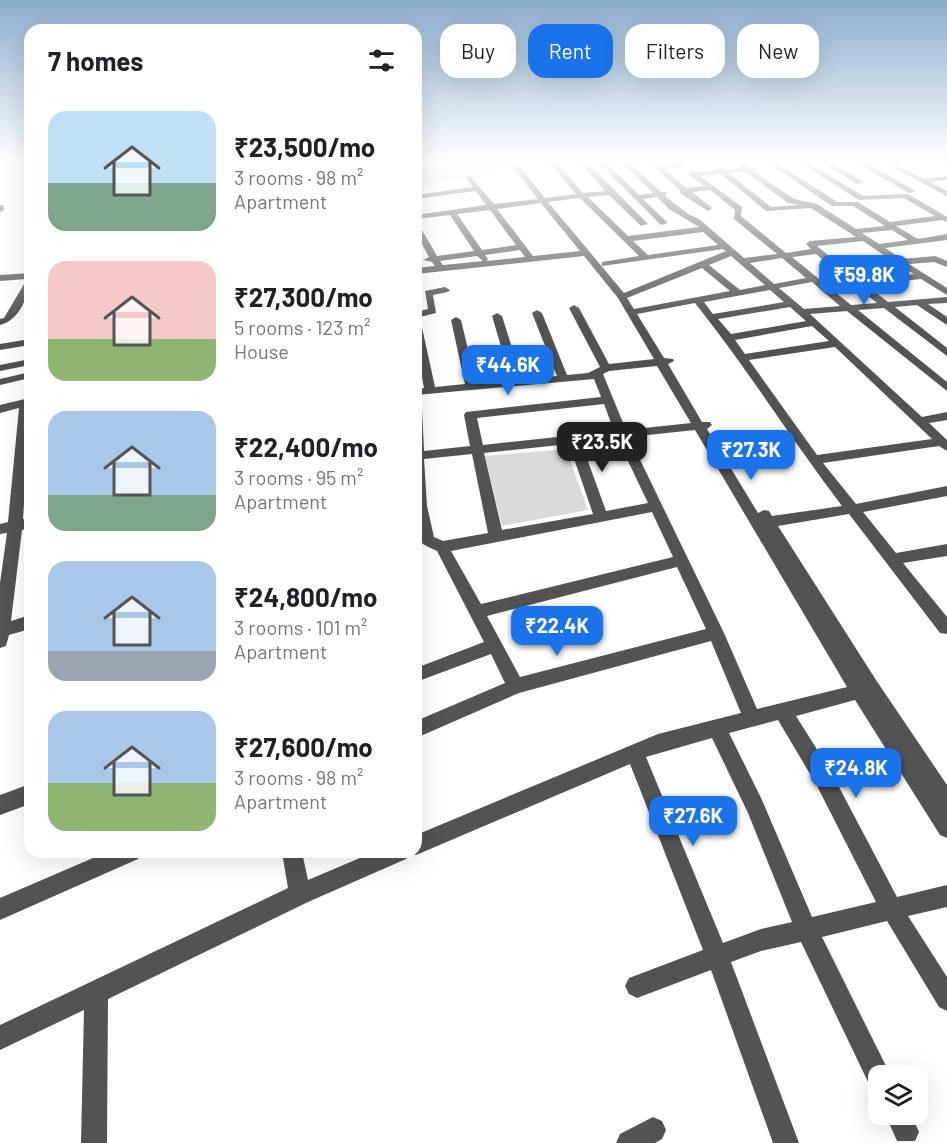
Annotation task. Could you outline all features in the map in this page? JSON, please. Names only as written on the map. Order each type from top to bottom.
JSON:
[{"type":"street","points":[[454,215],[488,263]]},
{"type":"street","points":[[497,215],[531,259]]},
{"type":"street","points":[[557,215],[585,253],[625,296]]},
{"type":"street","points":[[559,215],[605,264],[866,689],[947,828]]},
{"type":"street","points":[[603,215],[645,257]]},
{"type":"street","points":[[635,215],[644,224]]},
{"type":"street","points":[[656,215],[664,223]]},
{"type":"street","points":[[686,215],[696,220],[793,303],[944,445]]},
{"type":"street","points":[[737,215],[946,387]]},
{"type":"street","points":[[827,215],[947,292]]},
{"type":"street","points":[[873,215],[916,241]]},
{"type":"street","points":[[853,232],[945,219]]},
{"type":"street","points":[[627,239],[705,229]]},
{"type":"street","points":[[422,237],[441,268]]},
{"type":"street","points":[[875,247],[947,237]]},
{"type":"street","points":[[863,239],[810,244],[947,353]]},
{"type":"street","points":[[422,261],[522,247]]},
{"type":"street","points":[[605,264],[645,257],[729,249]]},
{"type":"street","points":[[625,296],[703,264],[729,249]]},
{"type":"street","points":[[743,261],[818,251]]},
{"type":"street","points":[[422,270],[585,253]]},
{"type":"street","points":[[832,263],[935,260],[947,264]]},
{"type":"street","points":[[703,264],[737,292]]},
{"type":"street","points":[[0,278],[24,276]]},
{"type":"street","points":[[858,284],[924,276]]},
{"type":"street","points":[[635,312],[815,279]]},
{"type":"street","points":[[422,314],[433,311],[428,293],[445,290]]},
{"type":"street","points":[[0,322],[8,320],[24,291]]},
{"type":"street","points":[[697,300],[728,338],[814,460],[947,628]]},
{"type":"street","points":[[803,312],[887,307],[947,300]]},
{"type":"street","points":[[711,317],[793,303]]},
{"type":"street","points":[[920,303],[947,322]]},
{"type":"street","points":[[574,308],[602,371],[608,400],[621,433],[716,633],[752,718]]},
{"type":"street","points":[[537,313],[563,378]]},
{"type":"street","points":[[497,316],[518,383]]},
{"type":"street","points":[[456,320],[476,448],[496,537]]},
{"type":"street","points":[[728,338],[814,323]]},
{"type":"street","points":[[0,347],[24,343]]},
{"type":"street","points":[[741,358],[837,343]]},
{"type":"street","points":[[422,352],[430,391]]},
{"type":"street","points":[[468,399],[518,383],[666,362]]},
{"type":"street","points":[[0,368],[24,363]]},
{"type":"street","points":[[0,382],[24,376]]},
{"type":"street","points":[[422,392],[430,391],[468,399],[608,400]]},
{"type":"street","points":[[0,409],[24,403]]},
{"type":"street","points":[[919,421],[947,416]]},
{"type":"street","points":[[422,455],[704,425]]},
{"type":"street","points":[[573,438],[601,518]]},
{"type":"street","points":[[814,460],[944,445]]},
{"type":"street","points":[[0,641],[7,528],[24,483]]},
{"type":"street","points":[[763,523],[947,491]]},
{"type":"street","points":[[422,521],[427,540],[442,547],[655,507]]},
{"type":"street","points":[[7,528],[24,524]]},
{"type":"street","points":[[442,547],[516,686]]},
{"type":"street","points":[[894,559],[947,550]]},
{"type":"street","points":[[476,612],[680,561]]},
{"type":"street","points":[[0,631],[24,624]]},
{"type":"street","points":[[422,727],[516,686],[716,633]]},
{"type":"street","points":[[422,673],[494,646]]},
{"type":"street","points":[[422,842],[658,743],[866,689]]},
{"type":"street","points":[[866,689],[947,802]]},
{"type":"street","points":[[782,710],[823,777],[891,909],[947,999]]},
{"type":"street","points":[[716,727],[755,807],[806,929],[873,1065]]},
{"type":"street","points":[[635,752],[717,956],[786,1143]]},
{"type":"street","points":[[0,805],[24,796]]},
{"type":"street","points":[[0,909],[117,858]]},
{"type":"street","points":[[293,858],[300,894]]},
{"type":"street","points":[[0,1038],[300,894],[385,858]]},
{"type":"street","points":[[638,986],[761,940],[947,896]]},
{"type":"street","points":[[94,1143],[96,992]]},
{"type":"street","points":[[629,1143],[652,1130]]},
{"type":"shaded area","points":[[566,449],[588,510],[502,526],[485,456]]}]
